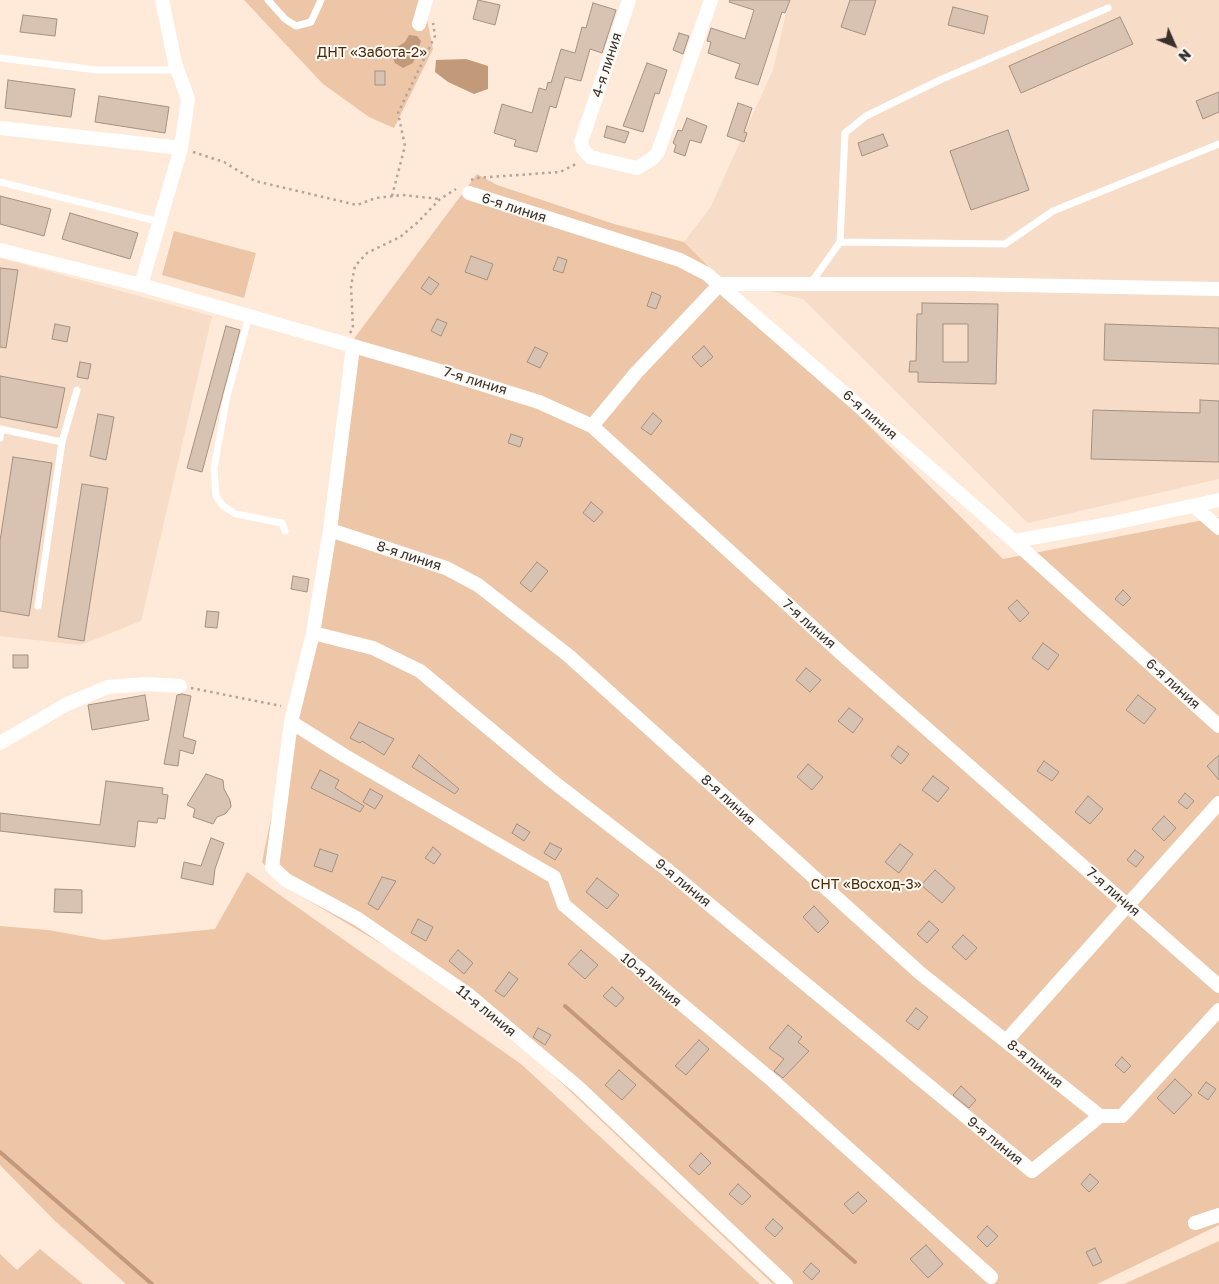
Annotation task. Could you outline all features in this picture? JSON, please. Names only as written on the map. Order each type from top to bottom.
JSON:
[{"type":"street","points":[[141,285],[181,148],[188,99],[177,70],[162,0]]},
{"type":"street","points":[[426,0],[426,23]]},
{"type":"street","name":"4-я линия","points":[[590,157],[583,150],[581,142],[629,0]]},
{"type":"street","points":[[590,157],[637,168],[652,159],[658,152],[712,0]]},
{"type":"street","points":[[0,128],[181,148]]},
{"type":"street","name":"6-я линия","points":[[466,187],[680,260],[708,274],[1014,541],[1219,726]]},
{"type":"street","name":"7-я линия","points":[[0,250],[141,285],[434,369],[539,402],[592,426],[843,655],[1219,986]]},
{"type":"street","points":[[592,426],[636,373],[720,284],[810,283],[1219,289]]},
{"type":"street","points":[[290,715],[313,633],[330,530],[349,346]]},
{"type":"street","points":[[1014,541],[1219,500]]},
{"type":"street","points":[[1194,506],[1219,528]]},
{"type":"street","name":"8-я линия","points":[[330,530],[446,568],[478,585],[569,656],[920,973],[1100,1116]]},
{"type":"street","name":"9-я линия","points":[[313,633],[373,648],[420,671],[551,780],[665,868],[841,1016],[1032,1171],[1100,1116]]},
{"type":"street","points":[[0,744],[67,704],[108,687],[147,684],[180,686]]},
{"type":"street","name":"10-я линия","points":[[290,715],[345,756],[554,877],[564,906],[773,1081],[991,1277]]},
{"type":"street","name":"11-я линия","points":[[290,715],[272,867],[286,880],[358,919],[469,995],[578,1087],[786,1284]]},
{"type":"street","points":[[1006,1041],[1219,803]]},
{"type":"street","points":[[1100,1116],[1122,1116],[1219,1010]]},
{"type":"street","points":[[1195,1223],[1219,1215]]},
{"type":"lane","points":[[268,0],[285,19],[296,26],[311,22],[321,0]]},
{"type":"lane","points":[[810,283],[840,242],[845,133],[866,116],[942,79],[1108,8]]},
{"type":"lane","points":[[0,58],[97,70],[177,70]]},
{"type":"lane","points":[[840,242],[1004,244],[1053,211],[1219,144]]},
{"type":"lane","points":[[0,182],[160,222]]},
{"type":"lane","points":[[249,316],[227,396],[214,468],[216,496],[223,506],[236,514],[282,523],[286,530]]},
{"type":"lane","points":[[38,606],[62,442],[77,390]]},
{"type":"lane","points":[[0,438],[1,429],[62,442]]},
{"type":"path","points":[[392,196],[405,146],[398,113],[435,36],[426,23]]},
{"type":"path","points":[[181,148],[224,162],[255,181],[356,205],[376,198],[392,196],[440,199]]},
{"type":"path","points":[[349,346],[353,328],[351,286],[355,266],[367,253],[400,237],[418,222],[440,199],[466,187],[476,178],[560,172],[590,157]]},
{"type":"path","points":[[180,686],[290,715]]},
{"type":"shaded area","points":[[789,0],[1219,0],[1219,479],[1028,523],[803,299],[723,280],[684,242],[710,208],[773,70]]},
{"type":"shaded area","points":[[409,35],[417,36],[421,41],[413,63],[403,68],[395,63],[393,58],[397,47],[405,42]]},
{"type":"shaded area","points":[[466,59],[488,66],[488,89],[474,94],[448,82],[435,72],[436,60]]},
{"type":"shaded area","points":[[0,258],[212,316],[141,621],[81,645],[0,636]]},
{"type":"green space","name":"ДНТ «Забота-2»","points":[[244,0],[423,0],[433,49],[394,128],[369,117],[323,84]]},
{"type":"green space","name":"СНТ «Восход-3»","points":[[477,174],[497,185],[614,224],[684,242],[1003,559],[1219,517],[1219,1225],[1097,1284],[773,1284],[471,997],[279,883],[262,862],[309,631],[350,344]]},
{"type":"green space","points":[[174,231],[256,253],[244,298],[162,275]]},
{"type":"green space","points":[[247,872],[521,1064],[760,1284],[126,1284],[54,1220],[0,1165],[0,926],[48,930],[104,940],[215,929]]},
{"type":"green space","points":[[1219,1241],[1219,1284],[1124,1284]]},
{"type":"green space","points":[[40,1249],[83,1284],[0,1284],[0,1254],[17,1270]]},
{"type":"building","points":[[478,0],[500,5],[495,25],[473,19]]},
{"type":"building","points":[[730,0],[790,0],[785,13],[782,12],[758,85],[735,78],[740,64],[708,53],[711,42],[707,41],[711,28],[745,39],[754,10],[729,2]]},
{"type":"building","points":[[850,0],[876,0],[865,35],[841,27]]},
{"type":"building","points":[[593,3],[616,10],[602,53],[590,49],[581,81],[565,77],[556,108],[550,106],[537,152],[514,146],[516,140],[494,133],[502,104],[532,113],[539,88],[546,90],[548,82],[551,83],[561,49],[575,53],[582,27],[586,28]]},
{"type":"building","points":[[953,7],[988,16],[984,34],[948,25]]},
{"type":"building","points":[[23,15],[57,19],[55,36],[20,32]]},
{"type":"building","points":[[1120,17],[1133,44],[1021,93],[1009,66]]},
{"type":"building","points":[[679,33],[689,36],[683,54],[673,50]]},
{"type":"building","points":[[647,63],[667,70],[659,94],[655,93],[643,132],[623,126]]},
{"type":"building","points":[[375,71],[385,71],[385,85],[375,85]]},
{"type":"building","points":[[8,80],[75,89],[71,117],[5,108]]},
{"type":"building","points":[[1219,92],[1219,112],[1203,119],[1196,101]]},
{"type":"building","points":[[99,96],[169,107],[165,133],[95,122]]},
{"type":"building","points":[[738,103],[752,108],[744,132],[747,133],[744,142],[727,136]]},
{"type":"building","points":[[687,118],[707,126],[701,143],[690,140],[685,156],[674,152],[676,145],[673,143],[678,130],[682,131]]},
{"type":"building","points":[[607,126],[629,132],[625,143],[604,137]]},
{"type":"building","points":[[1008,130],[1029,190],[971,210],[950,151]]},
{"type":"building","points":[[883,134],[888,146],[862,156],[858,143]]},
{"type":"building","points":[[0,196],[51,209],[44,236],[0,224]]},
{"type":"building","points":[[70,213],[138,233],[130,259],[62,239]]},
{"type":"building","points":[[471,256],[493,264],[487,280],[465,272]]},
{"type":"building","points":[[558,257],[567,260],[563,273],[553,270]]},
{"type":"building","points":[[0,268],[18,270],[6,348],[0,347]]},
{"type":"building","points":[[429,277],[439,284],[431,295],[421,288]]},
{"type":"building","points":[[652,292],[661,296],[656,309],[647,306]]},
{"type":"building","points":[[922,303],[998,304],[996,384],[918,382],[918,372],[909,372],[910,361],[916,361],[917,314],[922,314]],"holes":[[[943,324],[968,324],[968,362],[943,362]]]},
{"type":"building","points":[[437,319],[447,323],[441,336],[431,331]]},
{"type":"building","points":[[55,324],[70,327],[67,342],[52,339]]},
{"type":"building","points":[[1105,324],[1219,328],[1219,364],[1104,360]]},
{"type":"building","points":[[226,326],[240,330],[202,472],[187,468]]},
{"type":"building","points":[[704,346],[713,357],[701,367],[692,357]]},
{"type":"building","points":[[535,347],[548,353],[540,368],[527,362]]},
{"type":"building","points":[[80,362],[91,364],[88,379],[77,377]]},
{"type":"building","points":[[0,376],[65,388],[57,428],[0,417]]},
{"type":"building","points":[[1200,400],[1219,401],[1219,462],[1091,459],[1093,410],[1200,413]]},
{"type":"building","points":[[653,413],[662,421],[651,435],[641,428]]},
{"type":"building","points":[[98,414],[114,417],[106,460],[90,456]]},
{"type":"building","points":[[511,434],[523,438],[520,447],[508,443]]},
{"type":"building","points":[[13,457],[52,463],[29,616],[0,611],[0,541]]},
{"type":"building","points":[[82,484],[108,488],[84,641],[58,637]]},
{"type":"building","points":[[591,502],[603,512],[594,522],[583,513]]},
{"type":"building","points":[[537,562],[548,571],[531,592],[520,583]]},
{"type":"building","points":[[293,576],[309,579],[307,592],[291,589]]},
{"type":"building","points":[[1123,590],[1131,598],[1123,606],[1115,599]]},
{"type":"building","points":[[1017,600],[1029,613],[1020,622],[1008,608]]},
{"type":"building","points":[[207,611],[219,612],[217,628],[205,627]]},
{"type":"building","points":[[1043,643],[1059,655],[1048,670],[1032,658]]},
{"type":"building","points":[[13,655],[28,655],[28,668],[13,668]]},
{"type":"building","points":[[806,668],[821,680],[810,692],[796,680]]},
{"type":"building","points":[[145,695],[149,720],[92,730],[88,705]]},
{"type":"building","points":[[177,695],[191,696],[183,737],[196,741],[193,754],[180,750],[178,766],[164,764]]},
{"type":"building","points":[[1138,695],[1156,709],[1144,724],[1126,710]]},
{"type":"building","points":[[849,708],[863,719],[853,733],[838,721]]},
{"type":"building","points":[[359,722],[394,739],[384,755],[362,741],[360,743],[350,738]]},
{"type":"building","points":[[898,746],[909,754],[901,764],[891,756]]},
{"type":"building","points":[[419,755],[459,789],[455,794],[412,767]]},
{"type":"building","points":[[1219,755],[1219,780],[1207,766]]},
{"type":"building","points":[[1044,761],[1059,772],[1052,781],[1037,771]]},
{"type":"building","points":[[808,764],[823,777],[812,790],[797,777]]},
{"type":"building","points":[[320,770],[339,780],[335,788],[364,806],[360,812],[311,788]]},
{"type":"building","points":[[206,774],[223,780],[224,789],[230,800],[231,807],[225,814],[217,817],[213,824],[193,817],[195,809],[187,805]]},
{"type":"building","points":[[933,776],[949,788],[938,802],[922,790]]},
{"type":"building","points":[[106,781],[163,788],[162,794],[168,795],[165,819],[158,818],[157,823],[138,821],[135,847],[0,831],[0,813],[100,825]]},
{"type":"building","points":[[370,789],[383,796],[375,809],[363,802]]},
{"type":"building","points":[[1185,793],[1194,801],[1187,809],[1178,802]]},
{"type":"building","points":[[1088,796],[1103,809],[1090,824],[1075,812]]},
{"type":"building","points":[[1164,816],[1176,828],[1164,841],[1152,829]]},
{"type":"building","points":[[517,824],[530,832],[524,841],[512,833]]},
{"type":"building","points":[[211,838],[224,843],[215,869],[213,885],[181,878],[184,862],[201,866]]},
{"type":"building","points":[[550,843],[562,849],[555,860],[544,853]]},
{"type":"building","points":[[900,844],[913,854],[899,873],[885,862]]},
{"type":"building","points":[[433,847],[441,854],[434,864],[425,858]]},
{"type":"building","points":[[320,849],[338,855],[332,872],[314,866]]},
{"type":"building","points":[[1135,850],[1144,857],[1136,867],[1127,860]]},
{"type":"building","points":[[935,870],[955,888],[942,903],[921,885]]},
{"type":"building","points":[[382,877],[396,881],[378,910],[368,904]]},
{"type":"building","points":[[597,878],[619,895],[607,909],[586,892]]},
{"type":"building","points":[[55,889],[82,890],[82,913],[54,912]]},
{"type":"building","points":[[814,906],[829,922],[818,933],[803,917]]},
{"type":"building","points":[[418,919],[433,927],[426,941],[411,933]]},
{"type":"building","points":[[929,921],[939,930],[927,943],[917,934]]},
{"type":"building","points":[[963,935],[977,948],[966,960],[952,947]]},
{"type":"building","points":[[458,950],[473,963],[464,974],[449,961]]},
{"type":"building","points":[[581,950],[598,965],[585,979],[568,964]]},
{"type":"building","points":[[509,972],[518,979],[504,997],[495,991]]},
{"type":"building","points":[[612,987],[624,998],[616,1007],[603,996]]},
{"type":"building","points":[[916,1008],[928,1017],[918,1030],[906,1021]]},
{"type":"building","points":[[788,1025],[802,1037],[798,1042],[809,1051],[783,1078],[774,1071],[784,1059],[769,1048]]},
{"type":"building","points":[[538,1028],[551,1035],[545,1045],[533,1037]]},
{"type":"building","points":[[699,1040],[709,1049],[686,1075],[675,1066]]},
{"type":"building","points":[[1122,1057],[1131,1066],[1124,1073],[1115,1065]]},
{"type":"building","points":[[619,1070],[636,1085],[622,1100],[605,1085]]},
{"type":"building","points":[[1175,1079],[1192,1095],[1174,1114],[1157,1098]]},
{"type":"building","points":[[1206,1082],[1216,1089],[1208,1100],[1198,1093]]},
{"type":"building","points":[[961,1086],[976,1100],[969,1108],[953,1095]]},
{"type":"building","points":[[701,1153],[711,1163],[699,1175],[689,1166]]},
{"type":"building","points":[[1090,1174],[1099,1182],[1089,1192],[1081,1184]]},
{"type":"building","points":[[738,1184],[751,1196],[742,1205],[729,1194]]},
{"type":"building","points":[[858,1192],[867,1201],[853,1214],[844,1204]]},
{"type":"building","points":[[773,1219],[783,1228],[775,1237],[765,1228]]},
{"type":"building","points":[[987,1226],[998,1236],[987,1247],[977,1237]]},
{"type":"building","points":[[926,1245],[943,1264],[928,1278],[910,1259]]},
{"type":"building","points":[[1095,1248],[1102,1262],[1093,1266],[1086,1252]]},
{"type":"building","points":[[811,1263],[820,1271],[812,1280],[803,1272]]},
{"type":"waterway","points":[[565,1006],[855,1262]]},
{"type":"waterway","points":[[0,1152],[152,1284]]}]
